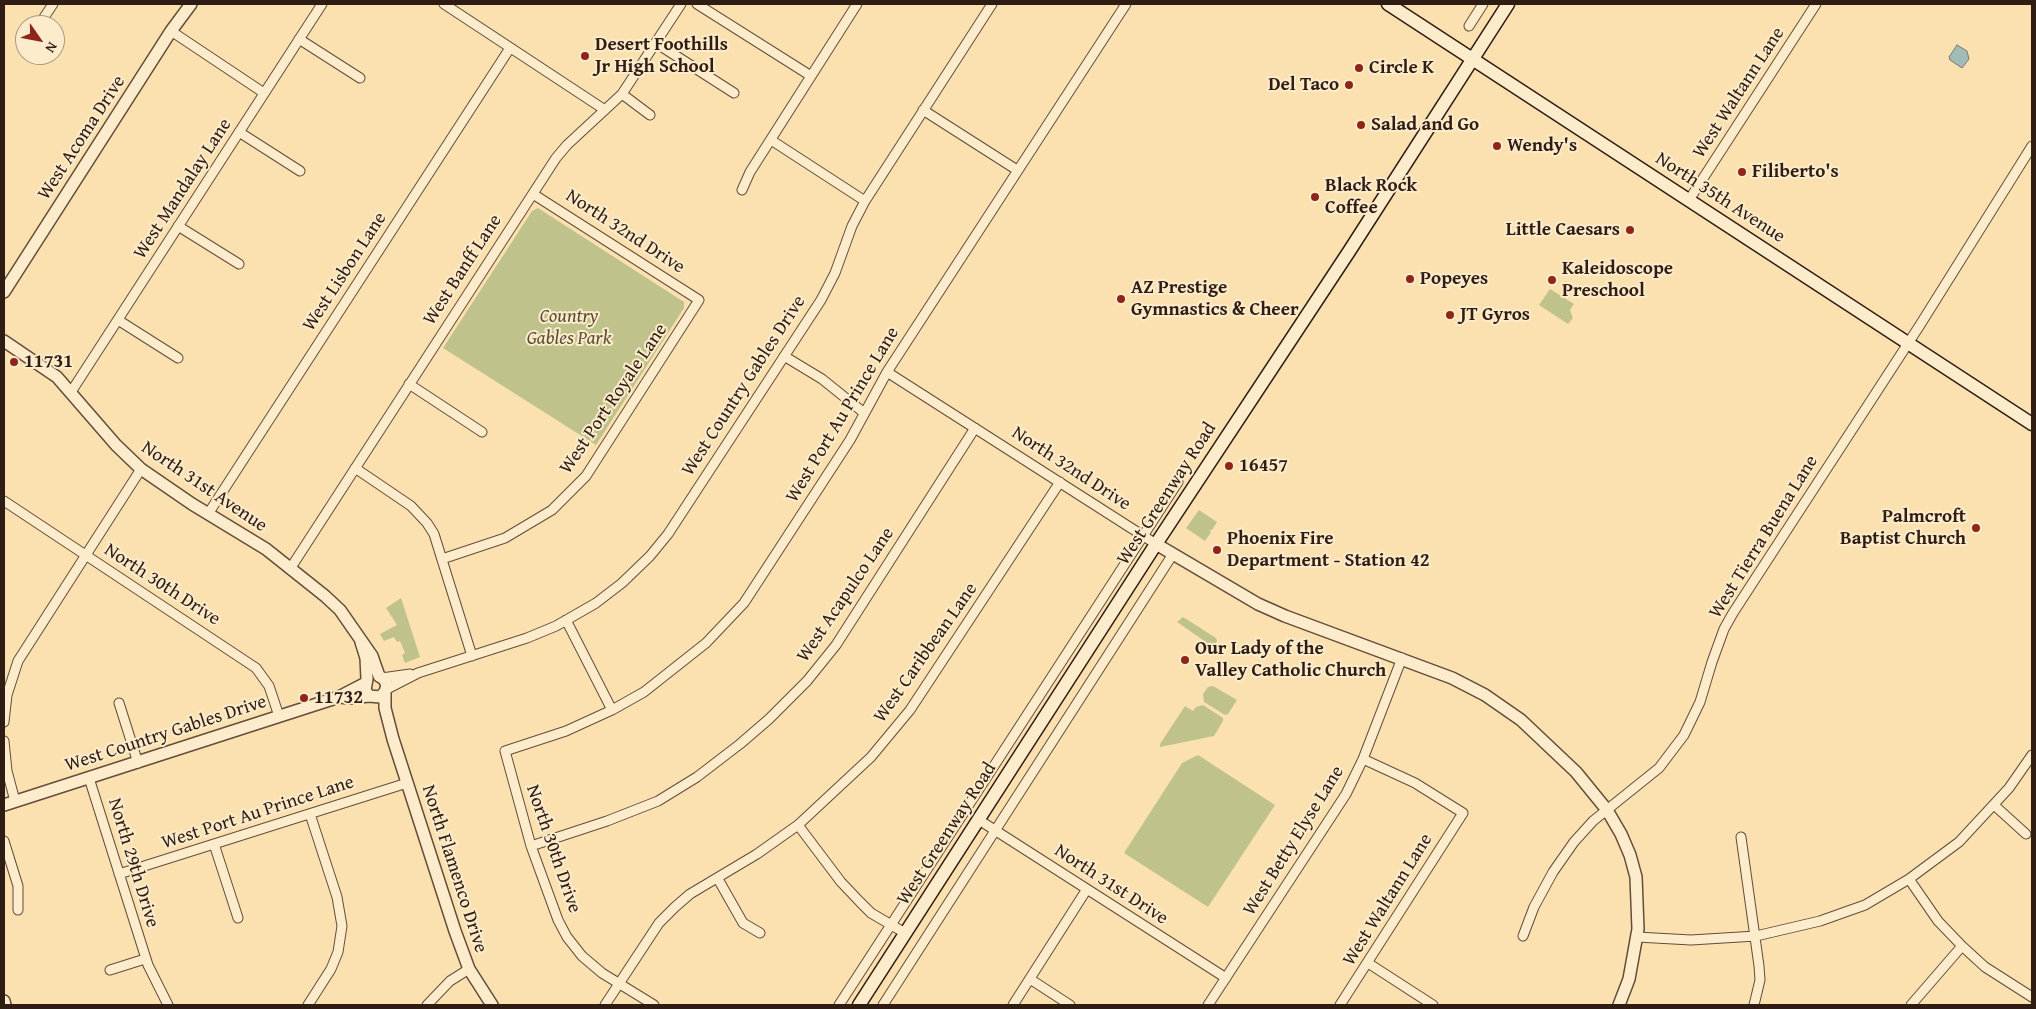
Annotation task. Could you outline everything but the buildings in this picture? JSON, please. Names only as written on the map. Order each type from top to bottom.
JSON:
[{"type":"main road","name":"North 35th Avenue","points":[[1388,4],[2032,424]]},
{"type":"main road","name":"West Greenway Road","points":[[859,1005],[1156,544],[1350,250],[1508,4]]},
{"type":"street","points":[[46,15],[53,4]]},
{"type":"street","name":"West Acoma Drive","points":[[4,292],[171,31],[191,4]]},
{"type":"street","name":"West Mandalay Lane","points":[[71,392],[322,4]]},
{"type":"street","points":[[444,4],[605,110]]},
{"type":"street","name":"West Banff Lane","points":[[290,569],[556,158],[622,94],[681,4]]},
{"type":"street","points":[[697,4],[811,76]]},
{"type":"street","points":[[742,190],[750,172],[857,4]]},
{"type":"street","name":"West Country Gables Drive","points":[[386,690],[418,673],[527,638],[566,620],[596,603],[622,583],[650,556],[668,534],[825,291],[835,273],[852,226],[865,201],[992,4]]},
{"type":"street","name":"West Port Au Prince Lane","points":[[505,751],[566,731],[612,710],[644,692],[706,643],[744,603],[845,447],[887,372],[1126,4]]},
{"type":"street","points":[[1469,26],[1483,4]]},
{"type":"street","name":"West Waltann Lane","points":[[1689,200],[1816,4]]},
{"type":"street","points":[[171,31],[264,93]]},
{"type":"street","points":[[299,39],[360,78]]},
{"type":"street","points":[[656,43],[734,93]]},
{"type":"street","name":"West Lisbon Lane","points":[[208,514],[510,48]]},
{"type":"street","points":[[622,94],[650,114]]},
{"type":"street","points":[[923,110],[1017,170]]},
{"type":"street","points":[[239,132],[300,171]]},
{"type":"street","points":[[770,140],[865,201]]},
{"type":"street","name":"West Tierra Buena Lane","points":[[1523,936],[1534,907],[1553,872],[1574,842],[1593,821],[1659,768],[1684,736],[1700,702],[1724,629],[1733,613],[2032,146]]},
{"type":"street","name":"North 32nd Drive","points":[[533,194],[698,300]]},
{"type":"street","points":[[178,226],[239,264]]},
{"type":"street","name":"West Port Royale Lane","points":[[442,559],[505,538],[552,510],[566,497],[586,476],[698,300]]},
{"type":"street","points":[[118,320],[178,358]]},
{"type":"street","name":"North 31st Avenue","points":[[4,341],[57,377],[116,445],[141,469],[208,514],[266,549],[326,596],[340,610],[361,642]]},
{"type":"street","points":[[784,356],[822,379],[864,412]]},
{"type":"street","name":"North 32nd Drive","points":[[887,372],[1156,544],[1258,604],[1285,616],[1452,678],[1485,695],[1521,720],[1576,772],[1607,810],[1621,834],[1630,855],[1636,877],[1639,913],[1637,937],[1629,979],[1619,1005]]},
{"type":"street","points":[[409,384],[482,432]]},
{"type":"street","name":"West Acapulco Lane","points":[[530,846],[607,821],[658,801],[698,777],[769,719],[807,681],[836,646],[975,428]]},
{"type":"street","points":[[355,468],[411,506],[427,523],[434,534],[472,656]]},
{"type":"street","points":[[4,722],[7,695],[18,661],[141,469]]},
{"type":"street","name":"West Caribbean Lane","points":[[605,1005],[664,918],[690,894],[718,879],[798,825],[871,756],[910,710],[1060,482]]},
{"type":"street","name":"West Greenway Road","points":[[839,1005],[892,926],[1142,535],[1178,482]]},
{"type":"street","name":"North 30th Drive","points":[[4,501],[256,668],[269,686],[279,716]]},
{"type":"street","name":"West Greenway Road","points":[[883,1005],[1173,554]]},
{"type":"street","points":[[566,620],[612,710]]},
{"type":"street","name":"North Flamenco Drive","points":[[361,642],[367,646],[380,677],[386,682],[385,708],[393,739],[455,931],[469,969],[492,1005]]},
{"type":"street","name":"North Flamenco Drive","points":[[361,642],[366,658],[365,690],[371,696],[393,739]]},
{"type":"street","name":"West Betty Elyse Lane","points":[[1208,1005],[1346,794],[1363,759],[1402,658]]},
{"type":"street","name":"West Country Gables Drive","points":[[380,677],[418,673]]},
{"type":"street","points":[[366,681],[374,676],[380,677]]},
{"type":"street","name":"West Country Gables Drive","points":[[4,804],[339,697],[366,681]]},
{"type":"street","points":[[371,696],[380,697],[386,690]]},
{"type":"street","name":"West Country Gables Drive","points":[[339,697],[371,696]]},
{"type":"street","points":[[118,703],[138,762]]},
{"type":"street","points":[[4,741],[6,764],[15,801]]},
{"type":"street","name":"North 30th Drive","points":[[505,751],[530,846],[558,920],[582,956],[619,983],[654,1005]]},
{"type":"street","points":[[1637,937],[1691,940],[1756,936],[1820,921],[1865,905],[1909,879],[1959,842],[1994,805],[2032,755]]},
{"type":"street","name":"West Waltann Lane","points":[[1340,1005],[1463,812],[1415,783],[1363,759]]},
{"type":"street","name":"North 29th Drive","points":[[89,778],[145,959],[153,979],[168,1005]]},
{"type":"street","name":"West Port Au Prince Lane","points":[[119,874],[407,783]]},
{"type":"street","points":[[1994,805],[2026,834]]},
{"type":"street","points":[[308,1005],[331,969],[340,947],[342,926],[337,897],[310,814]]},
{"type":"street","name":"North 31st Drive","points":[[979,820],[1226,978]]},
{"type":"street","points":[[798,825],[841,882],[860,902],[871,913],[905,934]]},
{"type":"street","points":[[1741,838],[1756,936],[1760,980],[1754,1005]]},
{"type":"street","points":[[4,841],[18,886],[18,910]]},
{"type":"street","points":[[214,844],[238,918]]},
{"type":"street","points":[[718,879],[744,923],[760,933]]},
{"type":"street","points":[[1909,879],[1938,921],[1962,946],[1985,966],[2032,997]]},
{"type":"street","points":[[1013,1005],[1087,889]]},
{"type":"street","points":[[1911,1005],[1962,946]]},
{"type":"street","points":[[110,970],[145,959]]},
{"type":"street","points":[[1368,963],[1433,1005]]},
{"type":"street","points":[[427,1005],[450,981],[469,969]]},
{"type":"street","points":[[1030,979],[1070,1005]]},
{"type":"street","points":[[4,1001],[5,1005]]},
{"type":"green space","name":"Country Gables Park","points":[[538,208],[684,302],[684,308],[596,445],[443,348],[532,211]]},
{"type":"green space","points":[[1550,289],[1574,304],[1570,310],[1573,318],[1568,324],[1539,305]]},
{"type":"green space","points":[[1199,510],[1217,522],[1212,530],[1209,530],[1211,532],[1205,541],[1186,528]]},
{"type":"green space","points":[[401,598],[420,657],[405,663],[402,655],[405,653],[400,641],[397,642],[394,637],[384,641],[380,634],[397,625],[386,608]]},
{"type":"green space","points":[[1183,617],[1216,638],[1217,641],[1213,647],[1177,622]]},
{"type":"green space","points":[[1213,686],[1237,700],[1228,714],[1225,715],[1204,702],[1203,694],[1208,687]]},
{"type":"green space","points":[[1203,705],[1223,718],[1214,736],[1160,747],[1160,744],[1185,706],[1193,711],[1196,707]]},
{"type":"green space","points":[[1198,755],[1275,805],[1208,907],[1124,853],[1182,763]]},
{"type":"water","points":[[1957,45],[1967,51],[1969,59],[1962,68],[1950,60],[1949,57]]},
{"type":"place","name":"Desert Foothills Jr High School","points":[[585,56]]},
{"type":"place","name":"Circle K","points":[[1359,68]]},
{"type":"place","name":"Del Taco","points":[[1349,85]]},
{"type":"place","name":"Salad and Go","points":[[1361,125]]},
{"type":"place","name":"Wendy's","points":[[1497,146]]},
{"type":"place","name":"Filiberto's","points":[[1742,172]]},
{"type":"place","name":"Black Rock Coffee","points":[[1315,197]]},
{"type":"place","name":"Little Caesars","points":[[1630,230]]},
{"type":"place","name":"Popeyes","points":[[1410,279]]},
{"type":"place","name":"Kaleidoscope Preschool","points":[[1552,280]]},
{"type":"place","name":"AZ Prestige Gymnastics & Cheer","points":[[1121,299]]},
{"type":"place","name":"JT Gyros","points":[[1450,315]]},
{"type":"place","name":"11731","points":[[14,362]]},
{"type":"place","name":"16457","points":[[1229,466]]},
{"type":"place","name":"Palmcroft Baptist Church","points":[[1976,528]]},
{"type":"place","name":"Phoenix Fire Department - Station 42","points":[[1217,550]]},
{"type":"place","name":"Our Lady of the Valley Catholic Church","points":[[1185,660]]},
{"type":"place","name":"11732","points":[[304,698]]}]
